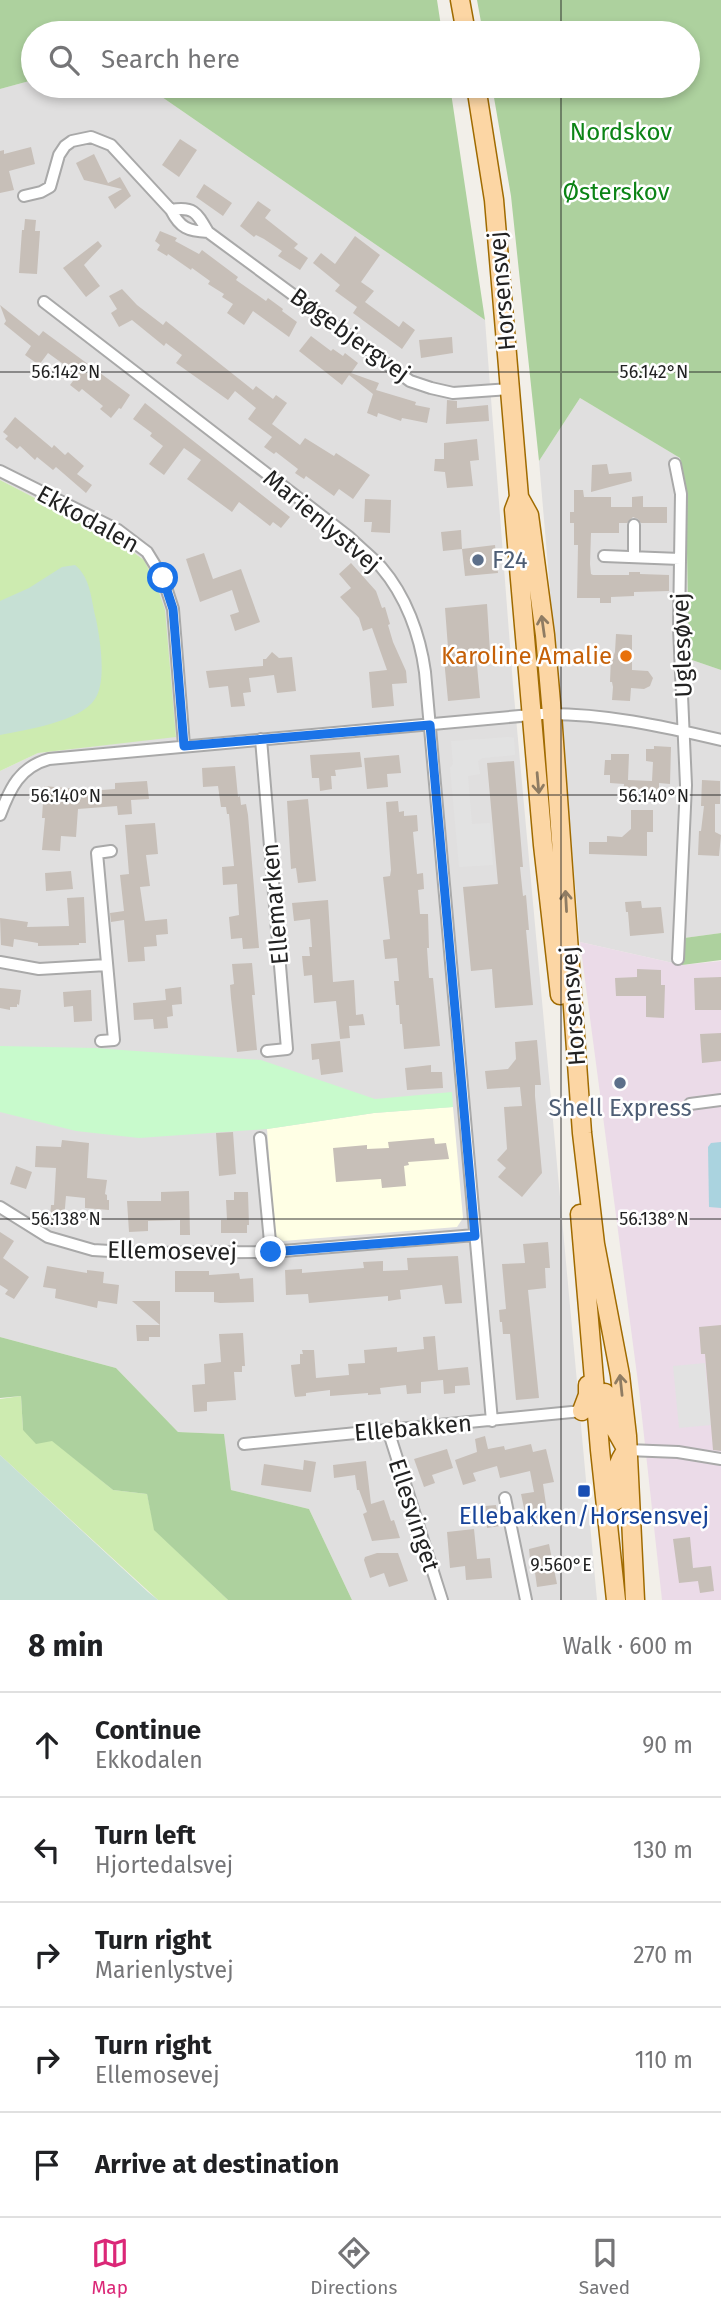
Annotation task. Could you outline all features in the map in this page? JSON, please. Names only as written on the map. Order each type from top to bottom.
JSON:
[{"type":"main road","points":[[460,0],[464,21]]},
{"type":"main road","name":"Horsensvej","points":[[478,98],[494,200],[519,497],[514,510],[542,714],[582,1133],[595,1244],[620,1375],[635,1600]]},
{"type":"main road","name":"Horsensvej","points":[[542,714],[543,845],[565,1046],[600,1450],[616,1600]]},
{"type":"main road","points":[[582,1412],[588,1395],[587,1364],[591,1336]]},
{"type":"main road","points":[[591,1336],[599,1357],[610,1416],[627,1450],[619,1459],[611,1551]]},
{"type":"street","name":"Bøgebjergvej","points":[[24,196],[50,187],[59,155],[65,146],[72,141],[91,137],[111,145],[171,210],[179,225],[189,231],[208,232]]},
{"type":"street","name":"Bøgebjergvej","points":[[171,210],[185,208],[197,214],[208,232],[410,381],[453,393],[510,389]]},
{"type":"street","name":"Marienlystvej","points":[[44,302],[349,537],[382,568],[409,611],[422,650],[430,725],[492,1421]]},
{"type":"street","name":"Uglesøvej","points":[[675,464],[681,494],[679,628],[685,732]]},
{"type":"street","name":"Ekkodalen","points":[[0,471],[118,530],[146,552],[163,578],[173,609],[184,746]]},
{"type":"street","points":[[634,525],[634,557]]},
{"type":"street","name":"Uglesøvej","points":[[604,556],[680,559]]},
{"type":"street","name":"Uglesøvej","points":[[0,815],[18,777],[29,767],[49,759],[542,714],[606,717],[721,740]]},
{"type":"street","points":[[678,959],[687,785],[685,732]]},
{"type":"street","name":"Ellemarken","points":[[261,739],[287,1049],[267,1051]]},
{"type":"street","points":[[101,1041],[114,1040],[97,853],[111,851]]},
{"type":"street","points":[[0,962],[39,969],[107,965]]},
{"type":"street","points":[[690,1104],[721,1100]]},
{"type":"street","name":"Ellemosevej","points":[[260,1138],[271,1252]]},
{"type":"street","name":"Ellemosevej","points":[[0,1207],[48,1237],[93,1250],[144,1253],[271,1252],[475,1236]]},
{"type":"street","name":"Ellebakken","points":[[244,1444],[582,1412]]},
{"type":"street","name":"Ellesvinget","points":[[388,1430],[442,1600]]},
{"type":"street","points":[[627,1450],[678,1452],[721,1458]]},
{"type":"street","points":[[505,1498],[526,1600]]},
{"type":"shaded area","points":[[21,83],[21,98],[163,98],[485,320],[513,685],[597,1600],[352,1600],[309,1509],[231,1490],[223,1434],[178,1432],[116,1368],[0,1337],[0,771],[38,753],[176,736],[144,560],[116,540],[0,480],[0,89]]},
{"type":"shaded area","points":[[580,398],[680,458],[686,499],[689,659],[721,670],[721,933],[684,938],[682,965],[580,942],[539,461]]},
{"type":"shaded area","points":[[75,565],[87,583],[98,627],[102,660],[99,691],[88,707],[77,714],[0,735],[0,601],[29,588],[62,567]]},
{"type":"shaded area","points":[[514,738],[515,755],[483,758],[478,761],[480,774],[468,776],[472,824],[490,823],[493,865],[459,867],[450,768],[453,764],[451,741]]},
{"type":"shaded area","points":[[580,942],[682,965],[721,961],[721,1600],[662,1600],[639,1390]]},
{"type":"shaded area","points":[[453,1107],[463,1218],[457,1227],[283,1241],[275,1235],[267,1129],[374,1113]]},
{"type":"shaded area","points":[[705,1363],[711,1425],[679,1428],[673,1366]]},
{"type":"shaded area","points":[[0,1455],[148,1592],[158,1600],[0,1600]]},
{"type":"green space","points":[[0,0],[437,0],[440,21],[21,21],[21,83],[0,89]]},
{"type":"green space","name":"Østerskov","points":[[477,0],[721,0],[721,670],[689,659],[686,499],[680,458],[580,398],[539,461],[511,196],[494,98],[700,98],[700,21],[481,21]]},
{"type":"green space","points":[[163,98],[452,98],[485,320]]},
{"type":"green space","points":[[0,480],[116,540],[144,560],[165,610],[176,737],[38,753],[0,771]]},
{"type":"green space","points":[[721,933],[721,960],[682,965],[684,938]]},
{"type":"green space","points":[[0,1046],[95,1048],[261,1060],[375,1099],[452,1092],[453,1107],[374,1113],[267,1129],[139,1138],[76,1131],[0,1112]]},
{"type":"green space","points":[[0,1337],[116,1368],[178,1432],[224,1434],[231,1490],[309,1509],[352,1600],[228,1600],[154,1530],[147,1494],[113,1490],[52,1441],[36,1444],[23,1430],[21,1396],[0,1398]]},
{"type":"green space","points":[[21,1396],[23,1430],[52,1440],[113,1490],[147,1494],[155,1530],[228,1600],[158,1600],[0,1455],[0,1399]]},
{"type":"water","points":[[721,1142],[721,1208],[709,1207],[708,1147],[711,1143]]},
{"type":"building","points":[[180,139],[197,150],[179,177],[162,165]]},
{"type":"building","points":[[31,147],[35,164],[9,171],[14,190],[0,193],[0,151],[4,150],[4,154]]},
{"type":"building","points":[[94,154],[108,183],[120,177],[131,196],[115,209],[108,197],[122,189],[84,180],[76,163]]},
{"type":"building","points":[[204,184],[232,203],[223,216],[196,197]]},
{"type":"building","points":[[258,201],[271,210],[265,218],[298,244],[294,248],[308,258],[300,270],[278,256],[282,251],[256,235],[254,237],[240,226]]},
{"type":"building","points":[[25,219],[36,220],[35,231],[40,231],[37,274],[19,273]]},
{"type":"building","points":[[160,231],[177,238],[175,241],[199,254],[202,250],[238,277],[236,280],[266,301],[268,298],[283,309],[282,311],[297,322],[289,337],[253,311],[244,325],[227,313],[233,304],[222,297],[224,294],[208,284],[210,281],[192,268],[191,270],[168,254],[167,256],[157,250],[160,245],[155,241]]},
{"type":"building","points":[[355,236],[380,255],[361,282],[374,291],[365,302],[399,327],[403,321],[415,330],[402,349],[353,313],[357,307],[335,291],[340,285],[313,263],[321,253],[335,264]]},
{"type":"building","points":[[98,241],[102,246],[84,265],[100,286],[86,297],[63,268]]},
{"type":"building","points":[[122,289],[137,305],[163,325],[166,321],[253,390],[256,386],[273,399],[276,395],[287,403],[272,424],[300,445],[305,438],[334,456],[336,453],[370,475],[353,499],[339,489],[334,496],[306,476],[304,479],[295,473],[298,469],[276,452],[274,454],[264,447],[272,437],[248,419],[256,408],[235,391],[228,400],[176,363],[182,355],[166,343],[164,346],[132,320],[119,327],[111,313],[117,309],[109,296]]},
{"type":"building","points":[[0,305],[39,336],[43,331],[130,395],[121,409],[111,418],[100,409],[103,406],[82,389],[79,392],[70,385],[73,381],[61,372],[66,366],[48,353],[39,365],[25,355],[31,346],[4,324],[6,321]]},
{"type":"building","points":[[311,336],[331,351],[333,349],[343,356],[345,353],[358,363],[351,373],[379,383],[376,390],[430,408],[427,423],[402,418],[401,421],[378,413],[377,417],[367,413],[373,394],[349,375],[342,385],[299,351]]},
{"type":"building","points":[[452,337],[453,353],[421,358],[419,340]]},
{"type":"building","points":[[447,400],[457,401],[457,408],[488,405],[489,421],[446,424]]},
{"type":"building","points":[[145,403],[290,517],[281,528],[273,522],[270,526],[239,502],[232,512],[187,479],[201,460],[184,448],[164,475],[149,464],[163,446],[150,436],[152,433],[133,419]]},
{"type":"building","points":[[15,417],[52,448],[54,445],[65,455],[68,452],[84,466],[77,474],[92,485],[86,493],[56,467],[53,470],[37,457],[35,460],[20,446],[17,449],[5,439],[8,436],[3,432]]},
{"type":"building","points":[[477,439],[479,460],[470,461],[473,486],[447,488],[445,472],[434,471],[435,459],[444,459],[444,443]]},
{"type":"building","points":[[607,464],[609,474],[631,472],[632,481],[591,492],[592,465]]},
{"type":"building","points":[[574,490],[583,490],[584,497],[611,497],[611,507],[632,507],[632,497],[643,496],[643,507],[667,507],[667,523],[641,523],[633,517],[627,523],[619,523],[619,533],[591,533],[590,564],[593,575],[629,575],[629,572],[640,572],[669,575],[669,591],[634,592],[634,596],[611,597],[611,603],[600,603],[600,598],[577,598],[578,545],[574,545],[574,523],[570,523],[570,512],[574,512]]},
{"type":"building","points":[[365,499],[391,500],[390,533],[371,532],[372,522],[364,522]]},
{"type":"building","points":[[461,530],[462,549],[443,551],[441,532]]},
{"type":"building","points":[[495,545],[498,573],[465,576],[462,549]]},
{"type":"building","points":[[204,553],[213,579],[241,569],[260,622],[235,631],[230,615],[239,612],[232,590],[200,602],[186,559]]},
{"type":"building","points":[[351,563],[376,591],[382,608],[385,607],[393,642],[406,671],[407,683],[392,684],[394,706],[372,708],[369,672],[387,670],[372,628],[363,631],[359,618],[340,597],[351,588],[339,574]]},
{"type":"building","points":[[487,604],[490,652],[476,654],[480,698],[448,701],[444,659],[444,648],[448,648],[445,608]]},
{"type":"building","points":[[616,634],[632,635],[632,670],[648,671],[653,678],[650,686],[644,689],[631,688],[630,701],[612,700],[611,657],[615,652]]},
{"type":"building","points":[[272,652],[279,658],[292,657],[296,691],[277,693],[274,675],[249,678],[251,692],[243,693],[245,706],[231,707],[228,686],[209,688],[206,671],[263,666],[263,659]]},
{"type":"building","points":[[654,746],[671,747],[670,784],[659,783],[659,791],[634,789],[634,798],[623,798],[624,784],[610,783],[610,775],[604,775],[605,760],[611,760],[611,754],[629,754],[628,780],[652,781],[653,762],[646,761],[646,749],[654,749]]},
{"type":"building","points":[[360,752],[362,767],[335,770],[336,776],[331,776],[332,789],[320,791],[319,778],[312,778],[310,755]]},
{"type":"building","points":[[399,755],[401,773],[387,774],[388,787],[367,789],[364,758]]},
{"type":"building","points":[[514,761],[523,867],[520,867],[523,896],[526,895],[529,930],[526,930],[533,1005],[495,1008],[492,969],[471,971],[463,887],[498,884],[487,763]]},
{"type":"building","points":[[235,766],[238,797],[240,796],[241,805],[246,804],[248,815],[259,948],[243,949],[242,938],[231,939],[229,917],[239,915],[237,884],[223,885],[222,867],[234,866],[229,814],[226,807],[221,807],[218,786],[203,787],[202,768]]},
{"type":"building","points":[[702,780],[720,781],[720,804],[715,804],[715,832],[721,835],[719,856],[698,855],[704,806],[701,806]]},
{"type":"building","points":[[147,781],[149,799],[131,800],[132,814],[118,815],[117,806],[78,809],[76,837],[61,836],[60,851],[42,850],[44,786],[88,791],[115,789],[115,783]]},
{"type":"building","points":[[308,799],[316,881],[298,883],[296,868],[291,869],[287,801]]},
{"type":"building","points":[[398,801],[399,812],[404,811],[404,816],[417,815],[418,831],[413,832],[417,874],[423,873],[424,889],[418,890],[420,914],[428,914],[429,978],[433,978],[440,1046],[404,1049],[394,981],[399,981],[397,958],[385,959],[383,940],[390,939],[383,877],[390,876],[391,870],[386,802]]},
{"type":"building","points":[[631,810],[653,810],[653,832],[647,832],[647,856],[589,854],[589,842],[607,842],[607,836],[622,837],[631,829]]},
{"type":"building","points":[[155,823],[158,854],[146,855],[150,886],[140,887],[145,921],[167,919],[168,934],[156,935],[157,946],[144,947],[145,961],[128,962],[124,920],[111,922],[110,913],[124,911],[120,875],[129,874],[125,825]]},
{"type":"building","points":[[71,871],[73,889],[46,891],[45,873]]},
{"type":"building","points":[[84,897],[86,943],[38,946],[38,943],[14,939],[13,947],[1,945],[0,918],[28,922],[27,927],[69,926],[67,898]]},
{"type":"building","points":[[328,900],[333,982],[354,980],[356,1015],[363,1014],[365,1025],[349,1026],[350,1038],[340,1039],[336,1001],[314,1003],[312,975],[304,976],[302,956],[310,956],[309,947],[312,947],[310,919],[294,921],[292,903]]},
{"type":"building","points":[[641,901],[642,908],[661,907],[664,933],[630,936],[625,902]]},
{"type":"building","points":[[252,963],[257,1050],[237,1052],[230,985],[234,984],[232,964]]},
{"type":"building","points":[[637,969],[661,970],[661,985],[665,985],[664,1018],[646,1017],[646,996],[616,996],[615,978],[637,977]]},
{"type":"building","points":[[721,977],[721,1010],[695,1010],[694,978]]},
{"type":"building","points":[[181,987],[182,1004],[172,1005],[173,1016],[167,1017],[168,1028],[154,1029],[153,1019],[134,1020],[133,1003],[166,1000],[165,989]]},
{"type":"building","points":[[0,988],[21,990],[17,1007],[10,1007],[10,1010],[0,1008]]},
{"type":"building","points":[[91,990],[92,1021],[74,1022],[73,1006],[64,1007],[63,992]]},
{"type":"building","points":[[721,1033],[721,1061],[702,1063],[700,1034]]},
{"type":"building","points":[[537,1040],[541,1085],[535,1085],[535,1096],[542,1173],[522,1197],[498,1177],[506,1168],[497,1160],[507,1149],[504,1107],[522,1106],[520,1087],[487,1089],[485,1071],[508,1069],[516,1059],[515,1042]]},
{"type":"building","points":[[340,1041],[343,1072],[321,1075],[319,1059],[312,1060],[311,1044]]},
{"type":"building","points":[[431,1065],[431,1072],[442,1072],[443,1088],[407,1090],[405,1068]]},
{"type":"building","points":[[233,1132],[236,1174],[219,1176],[216,1133]]},
{"type":"building","points":[[434,1138],[435,1144],[446,1143],[449,1159],[408,1162],[409,1165],[404,1166],[406,1186],[382,1188],[381,1179],[336,1182],[333,1148],[367,1145],[367,1149],[389,1148],[388,1142]]},
{"type":"building","points":[[62,1140],[89,1143],[87,1178],[107,1180],[105,1194],[109,1200],[109,1210],[85,1208],[85,1198],[66,1196],[64,1219],[50,1218],[51,1205],[54,1205],[56,1168],[35,1167],[36,1146],[61,1147]]},
{"type":"building","points":[[16,1166],[32,1172],[26,1189],[10,1184]]},
{"type":"building","points":[[189,1191],[190,1235],[180,1235],[180,1220],[148,1221],[148,1231],[129,1232],[127,1201],[161,1201],[161,1192]]},
{"type":"building","points":[[234,1192],[248,1192],[247,1233],[221,1233],[221,1220],[227,1220],[226,1200],[234,1200]]},
{"type":"building","points":[[0,1232],[14,1241],[3,1258],[29,1277],[14,1299],[5,1294],[8,1290],[0,1285]]},
{"type":"building","points":[[548,1242],[550,1268],[545,1268],[546,1288],[528,1290],[539,1398],[516,1400],[510,1334],[503,1334],[500,1322],[499,1310],[506,1309],[502,1264],[525,1263],[523,1244]]},
{"type":"building","points":[[458,1256],[462,1303],[445,1304],[442,1285],[400,1290],[401,1299],[388,1301],[388,1296],[309,1303],[308,1294],[286,1295],[285,1270],[302,1269],[302,1273],[364,1268],[363,1262],[383,1261],[383,1271],[408,1270],[407,1258]]},
{"type":"building","points":[[47,1266],[87,1273],[87,1270],[104,1272],[103,1283],[119,1285],[117,1304],[98,1301],[97,1308],[55,1298],[56,1289],[43,1287]]},
{"type":"building","points":[[175,1271],[209,1271],[209,1275],[239,1273],[240,1279],[253,1278],[254,1302],[220,1303],[214,1302],[214,1292],[175,1292]]},
{"type":"building","points":[[132,1301],[160,1301],[160,1325]]},
{"type":"building","points":[[136,1325],[160,1325],[160,1337],[137,1341]]},
{"type":"building","points":[[721,1325],[721,1451],[713,1450],[705,1354],[701,1354],[699,1327]]},
{"type":"building","points":[[243,1333],[245,1366],[242,1366],[242,1372],[234,1372],[236,1400],[207,1402],[207,1411],[194,1412],[192,1385],[205,1384],[204,1364],[221,1362],[219,1334]]},
{"type":"building","points":[[435,1336],[438,1370],[468,1367],[470,1385],[455,1386],[455,1393],[444,1394],[443,1380],[421,1382],[421,1393],[407,1394],[406,1385],[380,1388],[381,1394],[330,1396],[330,1390],[295,1397],[291,1365],[300,1364],[302,1350],[314,1350],[316,1378],[349,1375],[348,1364],[365,1363],[364,1350],[397,1347],[397,1352],[424,1349],[423,1337]]},
{"type":"building","points":[[485,1436],[488,1449],[504,1446],[505,1450],[531,1444],[533,1452],[546,1449],[554,1482],[543,1484],[548,1518],[543,1519],[544,1524],[528,1527],[521,1494],[534,1492],[530,1471],[500,1478],[497,1466],[473,1473],[476,1481],[463,1485],[455,1460],[477,1452],[475,1439]]},
{"type":"building","points":[[447,1449],[453,1468],[432,1475],[435,1483],[424,1487],[414,1459]]},
{"type":"building","points":[[304,1460],[316,1462],[311,1492],[261,1485],[264,1464],[303,1470]]},
{"type":"building","points":[[366,1461],[371,1504],[384,1500],[400,1538],[372,1541],[363,1514],[367,1512],[357,1490],[355,1475],[334,1478],[333,1465]]},
{"type":"building","points":[[496,1505],[500,1526],[487,1528],[485,1506]]},
{"type":"building","points":[[474,1529],[477,1559],[490,1558],[492,1578],[466,1580],[465,1566],[450,1568],[447,1532]]},
{"type":"building","points":[[690,1537],[693,1568],[711,1566],[714,1591],[700,1593],[698,1581],[679,1583],[673,1539]]},
{"type":"building","points":[[549,1544],[557,1584],[537,1587],[529,1549]]},
{"type":"building","points":[[377,1553],[398,1553],[408,1581],[389,1587],[384,1573],[370,1578],[364,1560],[365,1557]]},
{"type":"place","name":"F24","points":[[478,560]]},
{"type":"place","name":"Karoline Amalie","points":[[626,656]]},
{"type":"place","name":"Shell Express","points":[[620,1083]]},
{"type":"place","name":"Ellebakken/Horsensvej","points":[[584,1491]]},
{"type":"route","points":[[163,578],[173,609],[184,746],[430,725],[475,1236],[271,1252]]},
{"type":"park label","name":"Nordskov","points":[[621,132]]}]
